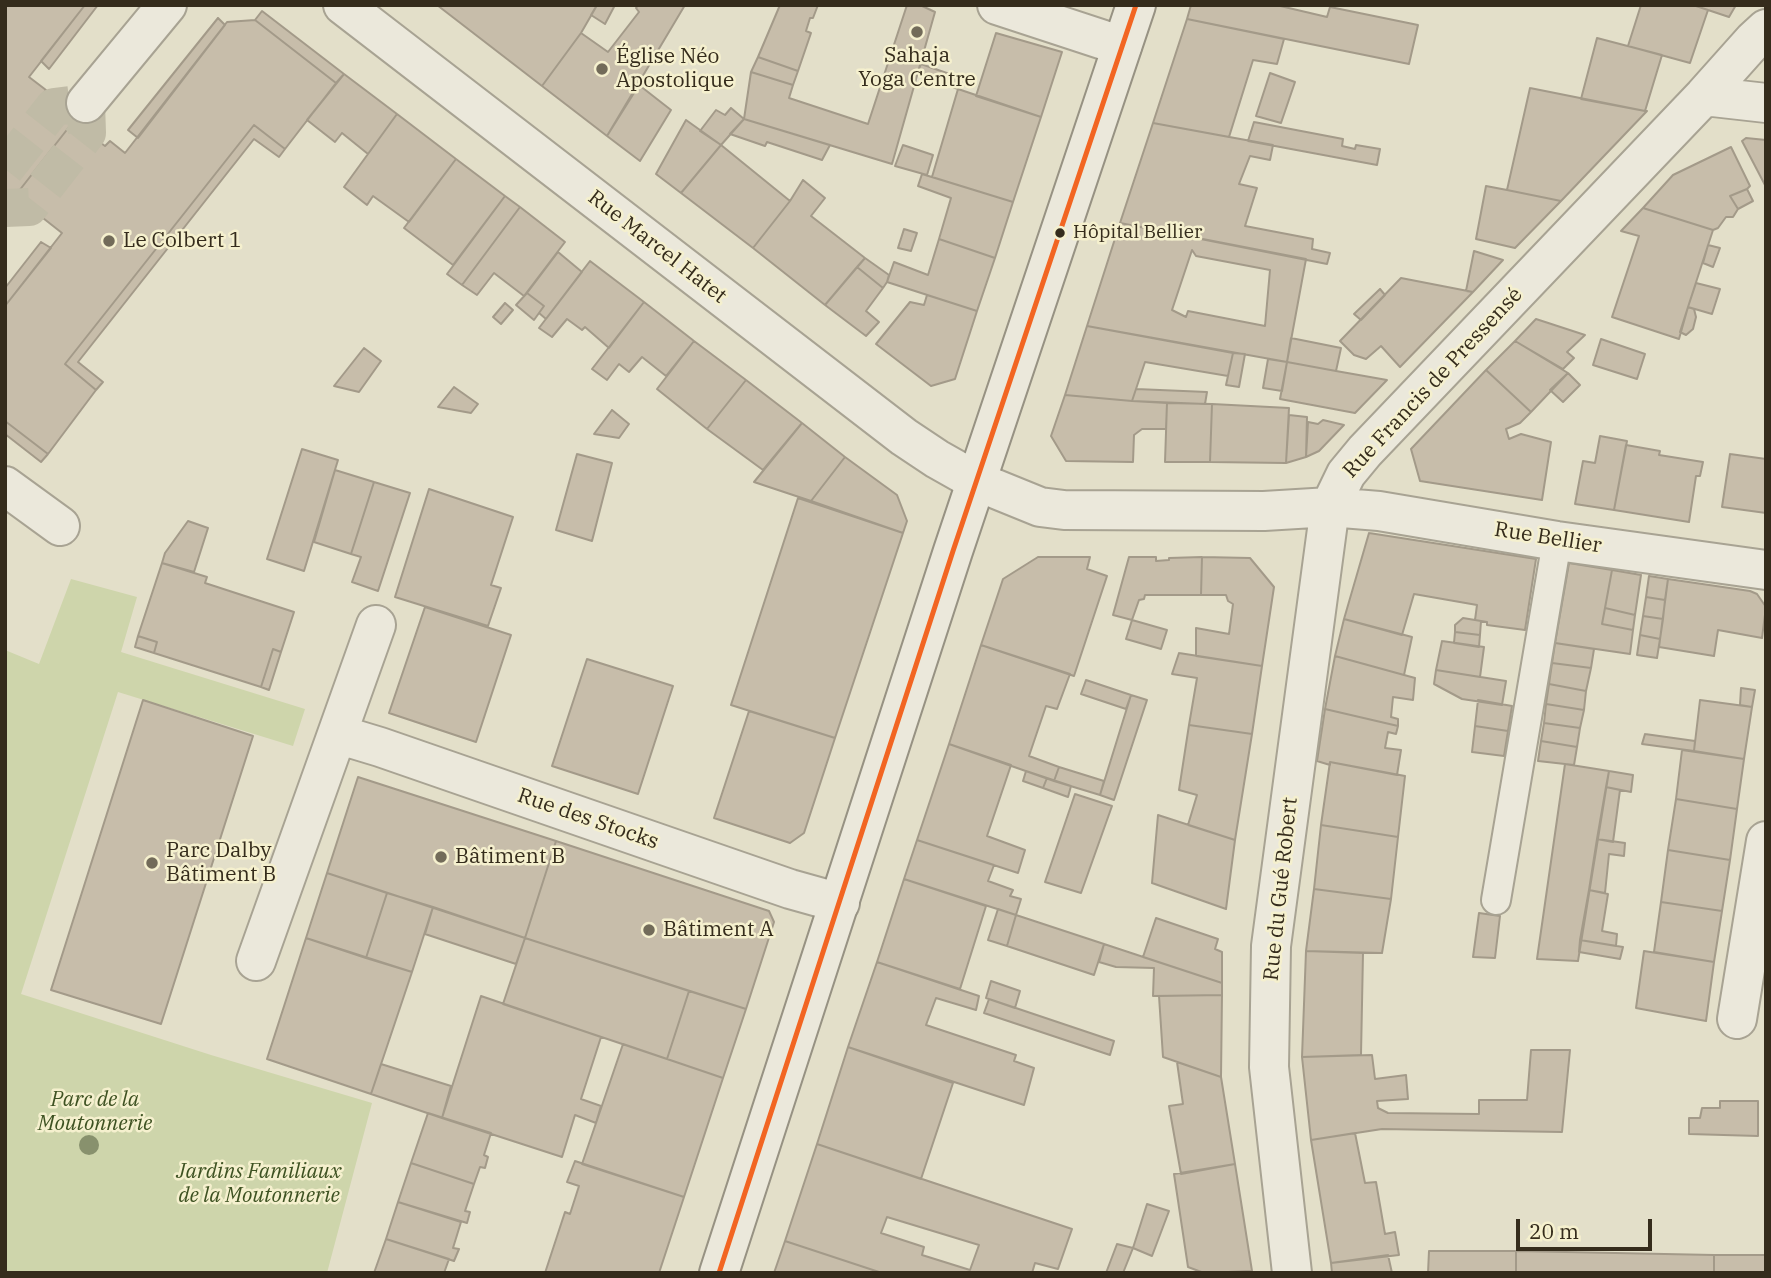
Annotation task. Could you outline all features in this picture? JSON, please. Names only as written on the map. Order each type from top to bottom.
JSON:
[{"type":"street","points":[[86,103],[167,5]]},
{"type":"street","name":"Rue Marcel Hatet","points":[[343,5],[904,437],[976,481]]},
{"type":"street","points":[[997,5],[1122,46]]},
{"type":"street","points":[[719,1273],[976,481],[1136,5]]},
{"type":"street","name":"Rue Francis de Pressensé","points":[[1330,507],[1346,474],[1365,451],[1766,29]]},
{"type":"street","points":[[1704,96],[1766,103]]},
{"type":"street","points":[[976,481],[1040,507],[1064,510],[1264,511],[1330,507]]},
{"type":"street","points":[[5,485],[60,526]]},
{"type":"street","name":"Rue Bellier","points":[[1330,507],[1379,511],[1557,541],[1766,570]]},
{"type":"street","name":"Rue du Gué Robert","points":[[1292,1273],[1269,1067],[1271,946],[1330,507]]},
{"type":"street","points":[[256,961],[376,625]]},
{"type":"street","name":"Rue des Stocks","points":[[337,734],[790,889],[840,902]]},
{"type":"street","points":[[1737,1019],[1766,841]]},
{"type":"lane","points":[[1496,900],[1557,541]]},
{"type":"green space","name":"Parc de la Moutonnerie","points":[[71,579],[137,597],[121,652],[305,709],[293,746],[118,692],[21,994],[372,1103],[327,1273],[5,1273],[5,650],[39,664]]},
{"type":"building","points":[[5,5],[85,5],[29,77],[46,90],[41,97],[73,122],[15,196],[5,189]]},
{"type":"building","points":[[85,5],[98,5],[49,69],[41,61]]},
{"type":"building","points":[[437,5],[596,7],[581,33],[542,86]]},
{"type":"building","points":[[597,5],[615,5],[605,24],[591,15]]},
{"type":"building","name":"Église Néo Apostolique","points":[[638,5],[685,5],[607,136],[542,86],[581,33],[608,52],[639,12],[636,8]]},
{"type":"building","points":[[780,5],[818,5],[806,31],[811,33],[798,71],[758,57]]},
{"type":"building","points":[[907,5],[920,5],[935,12],[892,164],[744,119],[751,72],[793,85],[789,98],[868,124]]},
{"type":"building","points":[[1191,5],[1276,5],[1327,17],[1330,7],[1418,25],[1409,64],[1187,19]]},
{"type":"building","points":[[1641,5],[1693,5],[1708,10],[1690,63],[1628,46]]},
{"type":"building","points":[[1693,5],[1736,5],[1729,17]]},
{"type":"building","points":[[262,11],[344,74],[336,83],[255,20]]},
{"type":"building","points":[[218,18],[225,25],[138,138],[128,130]]},
{"type":"building","points":[[1187,19],[1284,39],[1277,64],[1253,60],[1229,137],[1153,123]]},
{"type":"building","name":"Le Colbert 1","points":[[255,20],[336,83],[285,149],[254,125],[65,364],[96,390],[48,454],[5,421],[5,306],[62,233],[15,196],[73,122],[105,146],[110,141],[125,153],[227,22]]},
{"type":"building","points":[[996,33],[1062,52],[1041,117],[976,96]]},
{"type":"building","points":[[1597,38],[1662,55],[1645,111],[1581,99]]},
{"type":"building","points":[[758,57],[798,71],[793,85],[751,72]]},
{"type":"building","points":[[921,64],[961,78],[958,89],[917,74]]},
{"type":"building","points":[[1270,73],[1295,82],[1281,123],[1256,116]]},
{"type":"building","points":[[344,74],[397,114],[368,154],[342,133],[335,142],[307,120]]},
{"type":"building","points":[[639,85],[671,110],[640,161],[607,136]]},
{"type":"building","points":[[1530,88],[1647,111],[1561,201],[1507,190]]},
{"type":"building","points":[[958,89],[1041,117],[1013,202],[932,177]]},
{"type":"building","points":[[731,108],[744,119],[721,145],[700,131],[716,110],[725,115]]},
{"type":"building","points":[[397,114],[456,159],[409,222],[373,196],[367,205],[344,187]]},
{"type":"building","points":[[744,119],[830,145],[822,160],[767,142],[765,146],[730,134]]},
{"type":"building","points":[[686,120],[721,145],[681,193],[656,174]]},
{"type":"building","points":[[1254,122],[1343,139],[1342,146],[1355,149],[1356,145],[1380,149],[1377,165],[1248,141]]},
{"type":"building","points":[[1153,123],[1273,145],[1270,160],[1250,156],[1239,184],[1257,188],[1245,226],[1313,239],[1312,249],[1330,253],[1327,264],[1120,223]]},
{"type":"building","points":[[254,125],[285,149],[279,157],[254,139],[78,362],[103,382],[96,390],[65,364]]},
{"type":"building","points":[[1746,138],[1766,140],[1766,187],[1742,141]]},
{"type":"building","points":[[721,145],[790,201],[753,248],[681,193]]},
{"type":"building","points":[[903,145],[933,155],[927,175],[895,166]]},
{"type":"building","points":[[1731,147],[1750,186],[1730,196],[1738,209],[1733,217],[1726,217],[1718,228],[1713,230],[1643,208],[1673,175]]},
{"type":"building","points":[[456,159],[505,196],[453,265],[404,228]]},
{"type":"building","points":[[922,174],[1013,202],[995,258],[939,239],[951,198],[918,186]]},
{"type":"building","points":[[803,180],[825,198],[811,216],[865,258],[825,305],[753,248]]},
{"type":"building","points":[[1486,186],[1561,201],[1515,248],[1476,239]]},
{"type":"building","points":[[1747,189],[1753,201],[1738,209],[1730,196]]},
{"type":"building","points":[[505,196],[520,207],[462,285],[447,274]]},
{"type":"building","points":[[520,207],[565,242],[524,296],[494,273],[477,295],[462,285]]},
{"type":"building","points":[[1643,208],[1713,230],[1679,339],[1612,317],[1639,236],[1621,231]]},
{"type":"building","points":[[1120,223],[1306,259],[1287,362],[1087,326]],"holes":[[[1192,250],[1196,256],[1270,270],[1265,326],[1188,311],[1186,317],[1172,310]]]},
{"type":"building","points":[[904,229],[917,233],[911,251],[898,248]]},
{"type":"building","points":[[939,239],[995,258],[977,311],[887,282],[894,262],[928,275]]},
{"type":"building","points":[[41,242],[51,248],[5,306],[5,288]]},
{"type":"building","points":[[1708,245],[1720,248],[1713,267],[1703,263]]},
{"type":"building","points":[[1474,251],[1503,260],[1473,292],[1466,291]]},
{"type":"building","points":[[558,252],[582,272],[546,319],[539,313],[544,306],[527,293]]},
{"type":"building","points":[[865,258],[889,275],[883,288],[857,267]]},
{"type":"building","points":[[590,261],[644,302],[609,348],[585,327],[582,330],[567,319],[552,337],[539,328]]},
{"type":"building","points":[[857,267],[883,288],[866,311],[879,322],[866,336],[825,305]]},
{"type":"building","points":[[1401,278],[1473,292],[1400,367],[1381,346],[1366,359],[1354,355],[1340,341]]},
{"type":"building","points":[[1696,283],[1720,289],[1712,314],[1688,307]]},
{"type":"building","points":[[1380,289],[1385,295],[1361,320],[1354,314]]},
{"type":"building","points":[[527,293],[544,306],[534,320],[516,305]]},
{"type":"building","points":[[927,295],[977,311],[955,379],[931,386],[876,344],[910,302],[924,305]]},
{"type":"building","points":[[644,302],[694,341],[666,376],[642,357],[629,372],[619,364],[607,380],[592,369]]},
{"type":"building","points":[[505,303],[513,310],[501,324],[493,317]]},
{"type":"building","points":[[1688,307],[1694,309],[1696,317],[1693,329],[1686,335],[1680,332]]},
{"type":"building","points":[[1536,319],[1585,335],[1567,352],[1574,358],[1563,369],[1515,341]]},
{"type":"building","points":[[1087,326],[1233,353],[1228,376],[1145,362],[1132,401],[1065,395]]},
{"type":"building","points":[[1291,338],[1341,348],[1336,371],[1287,362]]},
{"type":"building","points":[[1601,339],[1645,354],[1637,379],[1593,365]]},
{"type":"building","points":[[694,341],[746,380],[707,429],[657,389]]},
{"type":"building","points":[[1515,341],[1568,373],[1531,412],[1486,370]]},
{"type":"building","points":[[364,348],[381,361],[359,392],[334,386]]},
{"type":"building","points":[[1233,353],[1245,354],[1239,387],[1226,385]]},
{"type":"building","points":[[1268,359],[1287,362],[1282,391],[1263,388]]},
{"type":"building","points":[[1287,362],[1387,380],[1355,413],[1280,399]]},
{"type":"building","points":[[1486,370],[1531,412],[1520,423],[1506,429],[1509,439],[1521,434],[1551,442],[1542,500],[1420,481],[1411,449]]},
{"type":"building","points":[[1568,373],[1580,385],[1563,402],[1550,390]]},
{"type":"building","points":[[746,380],[802,423],[763,470],[707,429]]},
{"type":"building","points":[[454,387],[478,404],[471,413],[438,407]]},
{"type":"building","points":[[1136,389],[1207,392],[1205,404],[1132,401]]},
{"type":"building","points":[[1065,395],[1167,403],[1166,429],[1142,429],[1134,435],[1133,462],[1066,461],[1051,436]]},
{"type":"building","points":[[1167,403],[1212,404],[1210,462],[1165,462]]},
{"type":"building","points":[[1212,404],[1289,408],[1286,463],[1210,462]]},
{"type":"building","points":[[612,410],[629,424],[619,438],[594,434]]},
{"type":"building","points":[[1289,415],[1307,417],[1306,457],[1286,463]]},
{"type":"building","points":[[1323,420],[1344,425],[1319,451],[1306,457],[1308,422],[1318,424]]},
{"type":"building","points":[[5,421],[48,454],[41,462],[5,434]]},
{"type":"building","points":[[802,423],[845,457],[811,501],[754,482]]},
{"type":"building","points":[[1600,436],[1627,441],[1614,510],[1575,504],[1583,461],[1595,463]]},
{"type":"building","points":[[1626,445],[1660,451],[1659,455],[1703,462],[1700,476],[1696,476],[1689,522],[1614,510]]},
{"type":"building","points":[[302,449],[338,460],[304,571],[267,559]]},
{"type":"building","points":[[577,454],[612,463],[592,541],[556,530]]},
{"type":"building","points":[[1730,454],[1766,459],[1766,513],[1722,507]]},
{"type":"building","points":[[845,457],[897,495],[907,521],[903,533],[811,501]]},
{"type":"building","points":[[335,470],[374,482],[351,554],[314,542]]},
{"type":"building","points":[[374,482],[410,493],[378,591],[352,582],[361,557],[351,554]]},
{"type":"building","points":[[429,489],[513,517],[491,585],[501,588],[488,626],[395,597]]},
{"type":"building","points":[[798,498],[903,533],[835,738],[731,705]]},
{"type":"building","points":[[188,521],[208,528],[194,572],[162,563],[165,553]]},
{"type":"building","points":[[1369,533],[1536,559],[1525,630],[1487,625],[1487,622],[1475,620],[1477,605],[1414,594],[1402,635],[1344,619]]},
{"type":"building","points":[[1038,557],[1090,557],[1087,569],[1107,576],[1074,676],[981,645],[1003,579]]},
{"type":"building","points":[[1129,557],[1156,557],[1156,561],[1202,557],[1201,595],[1145,595],[1144,599],[1139,600],[1132,620],[1113,615]]},
{"type":"building","points":[[1202,557],[1250,558],[1274,587],[1262,666],[1196,656],[1196,628],[1229,634],[1233,604],[1228,601],[1226,595],[1201,595]]},
{"type":"building","points":[[162,563],[207,577],[205,583],[294,612],[281,652],[273,649],[261,687],[154,653],[157,642],[138,636]]},
{"type":"building","points":[[1569,563],[1612,570],[1602,624],[1633,630],[1630,654],[1555,643]]},
{"type":"building","points":[[1612,570],[1641,575],[1635,615],[1605,608]]},
{"type":"building","points":[[1649,576],[1668,579],[1665,600],[1646,597]]},
{"type":"building","points":[[1668,579],[1757,594],[1766,607],[1762,638],[1718,630],[1714,656],[1659,647]]},
{"type":"building","points":[[1646,597],[1665,600],[1663,619],[1643,616]]},
{"type":"building","points":[[425,607],[511,635],[476,742],[389,713]]},
{"type":"building","points":[[1605,608],[1635,615],[1633,630],[1602,624]]},
{"type":"building","points":[[1643,616],[1663,619],[1660,639],[1640,635]]},
{"type":"building","points":[[1463,618],[1481,621],[1480,635],[1455,632],[1455,625]]},
{"type":"building","points":[[1344,619],[1412,637],[1404,675],[1335,656]]},
{"type":"building","points":[[1132,620],[1167,630],[1161,649],[1126,639]]},
{"type":"building","points":[[1455,632],[1480,635],[1479,647],[1454,643]]},
{"type":"building","points":[[1640,635],[1660,639],[1657,658],[1637,655]]},
{"type":"building","points":[[138,636],[157,642],[154,653],[135,647]]},
{"type":"building","points":[[1442,641],[1484,647],[1480,677],[1436,670]]},
{"type":"building","points":[[1555,643],[1594,649],[1591,668],[1552,663]]},
{"type":"building","points":[[981,645],[1070,674],[1057,709],[1046,706],[1029,756],[1059,767],[1054,781],[949,744]]},
{"type":"building","points":[[273,649],[281,652],[269,690],[261,687]]},
{"type":"building","points":[[1179,653],[1262,666],[1252,734],[1189,725],[1197,678],[1172,674]]},
{"type":"building","points":[[1335,656],[1415,678],[1413,700],[1393,697],[1391,717],[1398,719],[1398,726],[1325,709]]},
{"type":"building","points":[[587,659],[673,686],[638,794],[552,766]]},
{"type":"building","points":[[1552,663],[1591,668],[1586,691],[1549,684]]},
{"type":"building","points":[[1436,670],[1506,681],[1502,705],[1462,699],[1434,684]]},
{"type":"building","points":[[1086,680],[1131,695],[1126,709],[1081,694]]},
{"type":"building","points":[[1549,684],[1586,691],[1584,710],[1546,704]]},
{"type":"building","points":[[1741,688],[1755,690],[1752,707],[1740,705]]},
{"type":"building","points":[[1131,695],[1147,700],[1114,800],[1100,795]]},
{"type":"building","name":"Parc Dalby Bâtiment B","points":[[143,700],[253,736],[161,1024],[51,990]]},
{"type":"building","points":[[1478,700],[1512,706],[1508,731],[1475,726]]},
{"type":"building","points":[[1700,700],[1752,707],[1744,759],[1694,751]]},
{"type":"building","points":[[1546,704],[1584,710],[1580,728],[1544,723]]},
{"type":"building","points":[[1325,709],[1398,726],[1396,734],[1388,732],[1385,748],[1401,750],[1397,775],[1317,761]]},
{"type":"building","points":[[749,711],[835,738],[804,833],[790,843],[714,818]]},
{"type":"building","points":[[1544,723],[1580,728],[1577,747],[1541,741]]},
{"type":"building","points":[[1189,725],[1252,734],[1235,840],[1188,825],[1197,795],[1179,790]]},
{"type":"building","points":[[1475,726],[1508,731],[1504,756],[1472,752]]},
{"type":"building","points":[[1645,734],[1695,741],[1694,751],[1642,744]]},
{"type":"building","points":[[1541,741],[1577,747],[1574,765],[1538,761]]},
{"type":"building","points":[[949,744],[1011,765],[987,836],[1025,850],[1018,873],[917,840]]},
{"type":"building","points":[[1682,750],[1744,759],[1737,809],[1676,799]]},
{"type":"building","points":[[1330,762],[1405,776],[1398,837],[1321,825]]},
{"type":"building","points":[[1565,764],[1609,771],[1578,961],[1537,959]]},
{"type":"building","points":[[1059,767],[1104,781],[1100,795],[1054,781]]},
{"type":"building","points":[[1026,771],[1047,778],[1043,788],[1023,781]]},
{"type":"building","points":[[1609,771],[1633,775],[1631,792],[1606,787]]},
{"type":"building","name":"Bâtiment B","points":[[358,777],[556,841],[525,938],[327,873]]},
{"type":"building","points":[[1047,778],[1071,786],[1068,797],[1043,788]]},
{"type":"building","points":[[1606,787],[1620,790],[1613,842],[1597,839]]},
{"type":"building","points":[[1075,794],[1112,806],[1081,893],[1045,882]]},
{"type":"building","points":[[1676,799],[1737,809],[1730,860],[1668,850]]},
{"type":"building","points":[[1158,815],[1235,840],[1226,909],[1152,883]]},
{"type":"building","points":[[1321,825],[1398,837],[1391,899],[1314,889]]},
{"type":"building","points":[[1597,839],[1625,843],[1624,856],[1609,854],[1605,893],[1589,890]]},
{"type":"building","points":[[917,840],[994,865],[988,881],[1013,890],[1010,896],[1021,899],[1016,915],[904,879]]},
{"type":"building","name":"Bâtiment A","points":[[556,841],[769,911],[774,922],[746,1009],[525,938]]},
{"type":"building","points":[[1668,850],[1730,860],[1722,911],[1661,902]]},
{"type":"building","points":[[327,873],[387,893],[366,958],[306,938]]},
{"type":"building","points":[[904,879],[986,906],[960,989],[877,962]]},
{"type":"building","points":[[1314,889],[1391,899],[1382,953],[1306,951]]},
{"type":"building","points":[[1589,890],[1608,894],[1602,931],[1617,934],[1616,946],[1580,940]]},
{"type":"building","points":[[387,893],[433,907],[412,972],[366,958]]},
{"type":"building","points":[[1661,902],[1722,911],[1714,962],[1654,952]]},
{"type":"building","points":[[433,907],[525,938],[516,964],[425,934]]},
{"type":"building","points":[[998,909],[1016,915],[1007,946],[988,940]]},
{"type":"building","points":[[1479,913],[1500,916],[1495,958],[1473,957]]},
{"type":"building","points":[[1016,915],[1104,944],[1094,975],[1007,946]]},
{"type":"building","points":[[1156,918],[1218,939],[1215,949],[1222,952],[1222,983],[1143,957]]},
{"type":"building","points":[[306,938],[412,972],[371,1094],[267,1059]]},
{"type":"building","points":[[525,938],[689,991],[667,1059],[503,1004]]},
{"type":"building","points":[[1580,940],[1623,947],[1620,959],[1579,952]]},
{"type":"building","points":[[1104,944],[1222,983],[1222,995],[1153,996],[1154,968],[1116,967],[1099,962]]},
{"type":"building","points":[[1306,951],[1363,953],[1361,1055],[1302,1057]]},
{"type":"building","points":[[1644,951],[1714,962],[1706,1021],[1636,1008]]},
{"type":"building","points":[[877,962],[979,996],[976,1010],[936,998],[926,1025],[1016,1055],[1014,1061],[1034,1068],[1024,1105],[848,1047]]},
{"type":"building","points":[[991,981],[1020,991],[1015,1008],[986,998]]},
{"type":"building","points":[[689,991],[746,1009],[723,1078],[667,1059]]},
{"type":"building","points":[[1222,995],[1221,1077],[1163,1057],[1159,996]]},
{"type":"building","points":[[481,996],[601,1037],[581,1099],[601,1106],[596,1123],[575,1115],[562,1157],[442,1118]]},
{"type":"building","points":[[989,999],[1114,1041],[1110,1055],[984,1013]]},
{"type":"building","points":[[623,1044],[723,1078],[684,1197],[582,1164]]},
{"type":"building","points":[[848,1047],[953,1083],[921,1179],[817,1144]]},
{"type":"building","points":[[1531,1050],[1570,1050],[1562,1132],[1382,1129],[1311,1140],[1302,1057],[1372,1055],[1375,1079],[1406,1075],[1408,1099],[1377,1101],[1378,1108],[1388,1113],[1479,1114],[1479,1100],[1527,1100]]},
{"type":"building","points":[[1177,1062],[1221,1077],[1235,1164],[1181,1174],[1169,1106],[1183,1104]]},
{"type":"building","points":[[381,1064],[451,1086],[442,1118],[371,1094]]},
{"type":"building","points":[[1720,1101],[1758,1101],[1758,1136],[1689,1134],[1689,1118],[1700,1118],[1702,1108],[1720,1108]]},
{"type":"building","points":[[428,1113],[491,1133],[484,1155],[488,1157],[485,1168],[480,1167],[474,1184],[411,1163]]},
{"type":"building","points":[[1355,1133],[1365,1183],[1376,1182],[1385,1234],[1395,1232],[1399,1255],[1331,1263],[1311,1140]]},
{"type":"building","points":[[817,1144],[1072,1229],[1058,1269],[1035,1263],[1032,1273],[882,1273],[785,1241]],"holes":[[[887,1217],[979,1245],[970,1270],[922,1255],[924,1247],[881,1233]]]},
{"type":"building","points":[[575,1161],[684,1197],[659,1273],[545,1273],[565,1212],[570,1214],[579,1186],[567,1182]]},
{"type":"building","points":[[411,1163],[474,1184],[465,1211],[470,1212],[467,1223],[398,1202]]},
{"type":"building","points":[[1235,1164],[1252,1271],[1204,1273],[1188,1267],[1174,1174]]},
{"type":"building","points":[[398,1202],[461,1222],[453,1248],[459,1249],[454,1261],[386,1239]]},
{"type":"building","points":[[1147,1204],[1169,1211],[1152,1256],[1133,1248]]},
{"type":"building","points":[[386,1239],[449,1259],[444,1273],[374,1273]]},
{"type":"building","points":[[785,1241],[882,1273],[774,1273]]},
{"type":"building","points":[[1117,1244],[1133,1248],[1123,1273],[1106,1273]]},
{"type":"building","points":[[1429,1251],[1516,1251],[1516,1273],[1428,1273]]},
{"type":"building","points":[[1516,1251],[1714,1255],[1714,1273],[1516,1273]]},
{"type":"building","points":[[1388,1255],[1392,1273],[1332,1273],[1331,1263]]},
{"type":"building","points":[[1714,1255],[1766,1255],[1766,1273],[1714,1273]]},
{"type":"tunnel","points":[[5,169],[54,107],[86,103],[87,133],[29,207],[5,208]]},
{"type":"transit line","points":[[719,1273],[953,551],[1136,5]]},
{"type":"place","name":"Sahaja Yoga Centre","points":[[917,32]]},
{"type":"place","name":"Église Néo Apostolique","points":[[602,69]]},
{"type":"place","name":"Hôpital Bellier","points":[[1060,233]]},
{"type":"place","name":"Le Colbert 1","points":[[109,241]]},
{"type":"place","name":"Bâtiment B","points":[[441,857]]},
{"type":"place","name":"Parc Dalby Bâtiment B","points":[[152,863]]},
{"type":"place","name":"Bâtiment A","points":[[649,930]]},
{"type":"park label","name":"Jardins Familiaux de la Moutonnerie","points":[[259,1184]]}]
